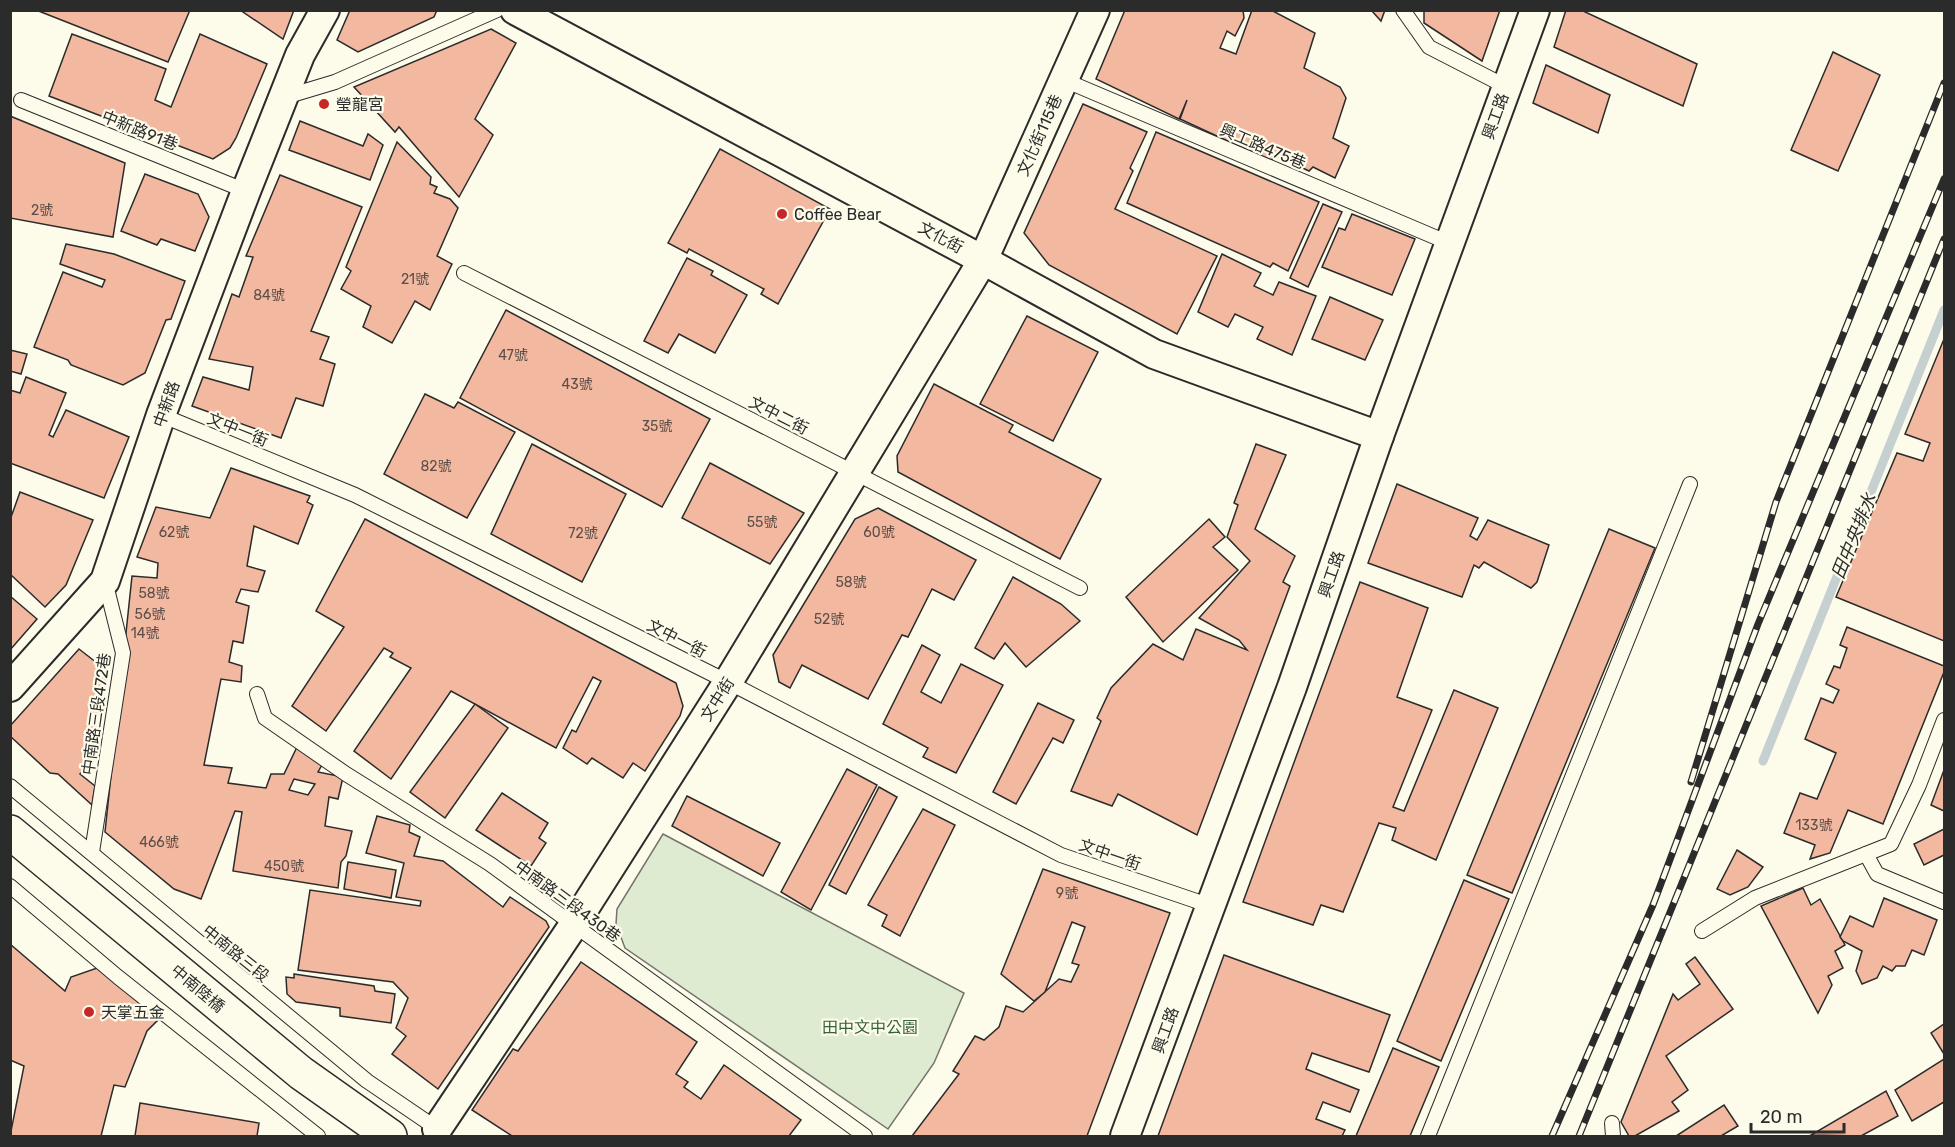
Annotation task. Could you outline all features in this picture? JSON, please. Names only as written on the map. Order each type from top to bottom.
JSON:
[{"type":"main road","name":"中南陸橋","points":[[10,832],[301,1074],[390,1137]]},
{"type":"street","name":"中新路","points":[[10,687],[105,581],[161,415],[246,191],[300,55],[325,10]]},
{"type":"street","name":"文化街","points":[[515,10],[1154,354],[1379,436]]},
{"type":"street","name":"文化街115巷","points":[[983,260],[1095,10]]},
{"type":"street","name":"興工路","points":[[1125,1137],[1292,687],[1379,436],[1505,86],[1535,10]]},
{"type":"street","name":"文中街","points":[[443,1133],[728,682],[983,260]]},
{"type":"lane","points":[[285,97],[335,82],[496,10]]},
{"type":"lane","points":[[1403,10],[1429,47],[1505,86]]},
{"type":"lane","name":"興工路475巷","points":[[1064,80],[1449,243]]},
{"type":"lane","name":"中新路91巷","points":[[21,100],[246,191]]},
{"type":"lane","name":"文中二街","points":[[464,273],[1080,588]]},
{"type":"lane","name":"文中一街","points":[[161,415],[355,495],[728,682],[1061,855],[1210,906]]},
{"type":"lane","points":[[1428,1137],[1690,484]]},
{"type":"lane","name":"中南路三段472巷","points":[[92,852],[123,652],[105,581]]},
{"type":"lane","name":"中南路三段430巷","points":[[256,694],[265,718],[346,774],[489,864],[865,1137]]},
{"type":"lane","points":[[1702,931],[1755,898],[1891,844],[1919,785],[1944,720]]},
{"type":"lane","name":"中南路三段","points":[[10,786],[92,852],[148,903],[367,1081],[443,1133]]},
{"type":"lane","points":[[1866,854],[1877,874],[1944,902]]},
{"type":"lane","points":[[10,886],[118,977],[318,1136]]},
{"type":"green space","name":"田中文中公園","points":[[663,834],[964,993],[934,1063],[888,1129],[625,948],[616,924],[617,909]]},
{"type":"building","points":[[36,10],[190,10],[168,62]]},
{"type":"building","points":[[240,10],[294,10],[283,39]]},
{"type":"building","points":[[350,10],[437,10],[434,17],[358,52],[337,40]]},
{"type":"building","points":[[1125,10],[1243,10],[1244,18],[1235,36],[1227,31],[1220,48],[1236,54],[1252,10],[1271,10],[1315,33],[1304,68],[1340,87],[1346,98],[1333,138],[1349,146],[1335,178],[1313,167],[1309,171],[1275,155],[1271,161],[1180,119],[1187,100],[1179,119],[1096,79]]},
{"type":"building","points":[[1371,10],[1385,10],[1381,21]]},
{"type":"building","points":[[1424,10],[1500,10],[1482,61],[1424,23]]},
{"type":"building","points":[[1566,10],[1581,10],[1697,64],[1683,106],[1554,47]]},
{"type":"building","points":[[491,29],[516,43],[475,119],[493,135],[459,197],[399,127],[395,132],[354,87]]},
{"type":"building","points":[[72,34],[166,69],[155,100],[171,107],[200,34],[267,64],[236,138],[230,148],[213,159],[49,96]]},
{"type":"building","points":[[1833,52],[1880,75],[1838,171],[1791,150]]},
{"type":"building","points":[[1546,65],[1610,95],[1598,133],[1533,103]]},
{"type":"building","points":[[1083,104],[1147,132],[1130,168],[1133,171],[1115,209],[1217,256],[1177,334],[1049,265],[1024,233]]},
{"type":"building","points":[[10,116],[125,163],[113,237],[10,218]]},
{"type":"building","points":[[300,121],[363,146],[368,134],[383,145],[370,180],[289,150]]},
{"type":"building","points":[[1156,132],[1319,202],[1288,271],[1273,263],[1270,267],[1127,203]]},
{"type":"building","points":[[397,142],[431,177],[430,184],[437,187],[434,193],[450,199],[458,208],[437,256],[452,264],[430,310],[415,301],[392,343],[363,327],[371,306],[341,289],[351,271],[346,267]]},
{"type":"building","points":[[720,149],[830,209],[778,304],[761,294],[764,289],[689,249],[687,253],[668,243]]},
{"type":"building","points":[[145,174],[198,194],[209,217],[195,251],[161,239],[157,245],[121,231]]},
{"type":"building","points":[[280,175],[362,207],[311,331],[329,337],[320,359],[335,364],[323,406],[296,398],[281,438],[192,406],[203,377],[249,390],[253,367],[209,359],[232,294],[239,297],[253,257],[246,256]]},
{"type":"building","points":[[1323,204],[1342,212],[1308,287],[1290,278]]},
{"type":"building","points":[[1352,214],[1415,239],[1392,295],[1322,267],[1339,228],[1345,230]]},
{"type":"building","points":[[66,244],[114,254],[185,281],[171,319],[166,320],[145,373],[123,385],[71,365],[68,360],[34,347],[63,272],[102,287],[105,280],[60,264]]},
{"type":"building","points":[[1222,254],[1261,273],[1254,286],[1273,295],[1279,282],[1316,296],[1292,355],[1257,339],[1263,327],[1235,314],[1228,327],[1198,312]]},
{"type":"building","points":[[687,258],[713,271],[711,275],[747,295],[715,353],[679,334],[668,353],[644,341]]},
{"type":"building","points":[[1330,297],[1383,320],[1365,360],[1312,339]]},
{"type":"building","points":[[506,310],[710,419],[662,507],[460,398]]},
{"type":"building","points":[[1027,316],[1098,352],[1053,441],[980,404]]},
{"type":"building","points":[[1944,339],[1944,641],[1836,597],[1897,453],[1923,461],[1930,443],[1905,434]]},
{"type":"building","points":[[10,350],[27,354],[21,374],[10,371]]},
{"type":"building","points":[[26,377],[66,393],[49,435],[53,437],[66,410],[129,437],[104,498],[10,463],[10,390],[20,393]]},
{"type":"building","points":[[934,384],[1013,425],[1009,432],[1101,479],[1060,559],[898,472],[897,456]]},
{"type":"building","points":[[425,394],[454,408],[458,402],[515,432],[467,518],[384,474]]},
{"type":"building","points":[[532,444],[626,494],[582,582],[491,534]]},
{"type":"building","points":[[1256,444],[1286,455],[1255,529],[1295,556],[1283,582],[1290,586],[1197,835],[1118,794],[1112,806],[1071,791],[1101,721],[1097,718],[1111,688],[1153,644],[1183,660],[1196,629],[1247,650],[1239,640],[1199,618],[1250,561],[1227,537],[1238,505],[1234,503]]},
{"type":"building","points":[[710,463],[804,513],[770,564],[682,518]]},
{"type":"building","points":[[231,468],[310,496],[307,502],[313,505],[298,544],[254,526],[247,566],[265,571],[258,592],[241,589],[236,602],[249,606],[243,643],[233,641],[229,662],[242,666],[241,682],[221,679],[204,765],[232,768],[228,783],[266,788],[271,774],[284,774],[297,747],[323,763],[318,772],[343,777],[338,799],[329,797],[325,826],[352,831],[346,856],[341,862],[338,888],[233,871],[242,812],[235,811],[201,899],[174,889],[105,832],[132,576],[157,578],[158,563],[137,557],[156,507],[210,518]],"holes":[[[294,779],[315,784],[308,795],[289,790]]]},
{"type":"building","points":[[1397,484],[1478,518],[1470,536],[1477,540],[1488,520],[1549,545],[1537,582],[1531,588],[1484,562],[1479,568],[1474,565],[1462,597],[1368,563]]},
{"type":"building","points":[[20,492],[93,520],[66,585],[45,607],[10,574],[10,520]]},
{"type":"building","points":[[878,508],[976,560],[954,600],[932,589],[908,637],[902,635],[868,699],[802,665],[790,688],[779,682],[773,655],[855,519]]},
{"type":"building","points":[[365,519],[676,683],[683,706],[680,716],[645,771],[633,763],[623,778],[592,758],[587,764],[563,748],[572,730],[576,732],[601,681],[593,677],[556,748],[451,691],[391,779],[354,751],[411,668],[390,657],[393,653],[384,648],[326,731],[292,706],[344,627],[316,611]]},
{"type":"building","points":[[1209,519],[1225,537],[1213,547],[1238,570],[1163,642],[1126,597]]},
{"type":"building","points":[[1609,529],[1655,548],[1512,893],[1467,875]]},
{"type":"building","points":[[1013,577],[1061,604],[1080,621],[1026,667],[1005,643],[994,659],[975,648]]},
{"type":"building","points":[[1360,582],[1428,608],[1397,697],[1432,710],[1393,807],[1404,811],[1454,690],[1498,708],[1436,860],[1392,840],[1396,828],[1379,823],[1343,912],[1321,905],[1313,925],[1243,902]]},
{"type":"building","points":[[10,596],[37,619],[10,650]]},
{"type":"building","points":[[1847,627],[1944,666],[1944,672],[1883,824],[1848,810],[1830,853],[1810,859],[1815,845],[1784,833],[1800,793],[1817,799],[1836,753],[1805,739],[1821,698],[1833,703],[1839,690],[1826,684],[1834,666],[1840,668],[1847,648],[1840,645]]},
{"type":"building","points":[[922,645],[940,655],[921,692],[941,703],[961,664],[1003,685],[956,773],[923,757],[928,748],[883,724]]},
{"type":"building","points":[[79,649],[106,670],[96,757],[80,774],[95,786],[92,805],[58,774],[50,773],[10,736],[10,726]]},
{"type":"building","points":[[1038,703],[1074,720],[1063,743],[1053,738],[1016,804],[993,792]]},
{"type":"building","points":[[475,704],[508,728],[445,818],[410,792]]},
{"type":"building","points":[[847,769],[877,785],[811,910],[781,892]]},
{"type":"building","points":[[1944,770],[1944,811],[1931,805]]},
{"type":"building","points":[[879,787],[897,797],[846,894],[829,885]]},
{"type":"building","points":[[502,793],[548,823],[539,838],[546,843],[531,866],[476,830]]},
{"type":"building","points":[[687,796],[780,843],[763,876],[672,826]]},
{"type":"building","points":[[923,809],[955,825],[900,936],[882,926],[887,915],[868,905]]},
{"type":"building","points":[[377,816],[410,825],[409,832],[420,837],[414,856],[443,861],[503,907],[510,897],[546,921],[549,927],[438,1089],[392,1054],[406,1036],[396,1028],[408,998],[393,982],[298,970],[310,890],[420,906],[421,901],[396,897],[404,863],[366,853]]},
{"type":"building","points":[[1944,829],[1944,855],[1924,865],[1914,844]]},
{"type":"building","points":[[1737,850],[1763,867],[1748,887],[1730,895],[1717,889]]},
{"type":"building","points":[[348,862],[396,870],[391,898],[344,889]]},
{"type":"building","points":[[1043,869],[1170,913],[1087,1136],[912,1136],[959,1074],[953,1071],[975,1036],[984,1040],[999,1027],[1006,1006],[1023,1012],[1043,993],[1034,1001],[1001,974]],"holes":[[[1072,922],[1085,927],[1072,963],[1079,965],[1071,982],[1059,979],[1045,992]]]},
{"type":"building","points":[[1464,880],[1509,899],[1441,1061],[1397,1041]]},
{"type":"building","points":[[1803,888],[1811,905],[1820,899],[1845,945],[1835,951],[1843,968],[1828,976],[1832,985],[1818,1013],[1761,906]]},
{"type":"building","points":[[1884,898],[1937,920],[1924,955],[1912,950],[1905,966],[1896,966],[1892,971],[1883,966],[1877,978],[1862,984],[1856,971],[1862,951],[1840,937],[1850,916],[1873,927]]},
{"type":"building","points":[[10,944],[65,991],[71,977],[97,968],[159,1019],[147,1031],[125,1087],[114,1085],[101,1136],[10,1136],[24,1066],[10,1060]]},
{"type":"building","points":[[1224,955],[1390,1015],[1369,1072],[1312,1053],[1306,1069],[1359,1090],[1350,1112],[1323,1102],[1316,1119],[1345,1130],[1342,1136],[1158,1136]]},
{"type":"building","points":[[1695,957],[1733,1009],[1666,1056],[1688,1090],[1672,1102],[1679,1111],[1635,1136],[1629,1136],[1621,1122],[1673,994],[1678,1000],[1700,984],[1686,964]]},
{"type":"building","points":[[581,962],[697,1042],[676,1074],[688,1082],[684,1087],[701,1099],[724,1065],[801,1120],[789,1136],[512,1136],[472,1110],[513,1049],[518,1051]]},
{"type":"building","points":[[294,974],[374,986],[375,991],[395,994],[391,1023],[340,1016],[340,1008],[296,1002],[287,994],[286,977],[294,978]]},
{"type":"building","points":[[1944,1024],[1944,1054],[1931,1033]]},
{"type":"building","points":[[1393,1048],[1439,1067],[1410,1136],[1356,1136]]},
{"type":"building","points":[[1944,1059],[1944,1102],[1912,1121],[1895,1090]]},
{"type":"building","points":[[1886,1091],[1898,1116],[1861,1136],[1811,1135]]},
{"type":"building","points":[[140,1103],[259,1123],[257,1136],[135,1136]]},
{"type":"building","points":[[1724,1105],[1738,1126],[1721,1136],[1676,1136]]},
{"type":"waterway","name":"田中央排水","points":[[1763,761],[1944,310]]},
{"type":"railway","points":[[1691,782],[1776,502],[1944,83]]},
{"type":"railway","points":[[1552,1136],[1653,905],[1758,624],[1944,179]]},
{"type":"railway","points":[[1579,1136],[1944,239]]},
{"type":"place","name":"瑩龍宮","points":[[324,104]]},
{"type":"place","name":"Coffee Bear","points":[[782,214]]},
{"type":"place","name":"天掌五金","points":[[89,1012]]}]
